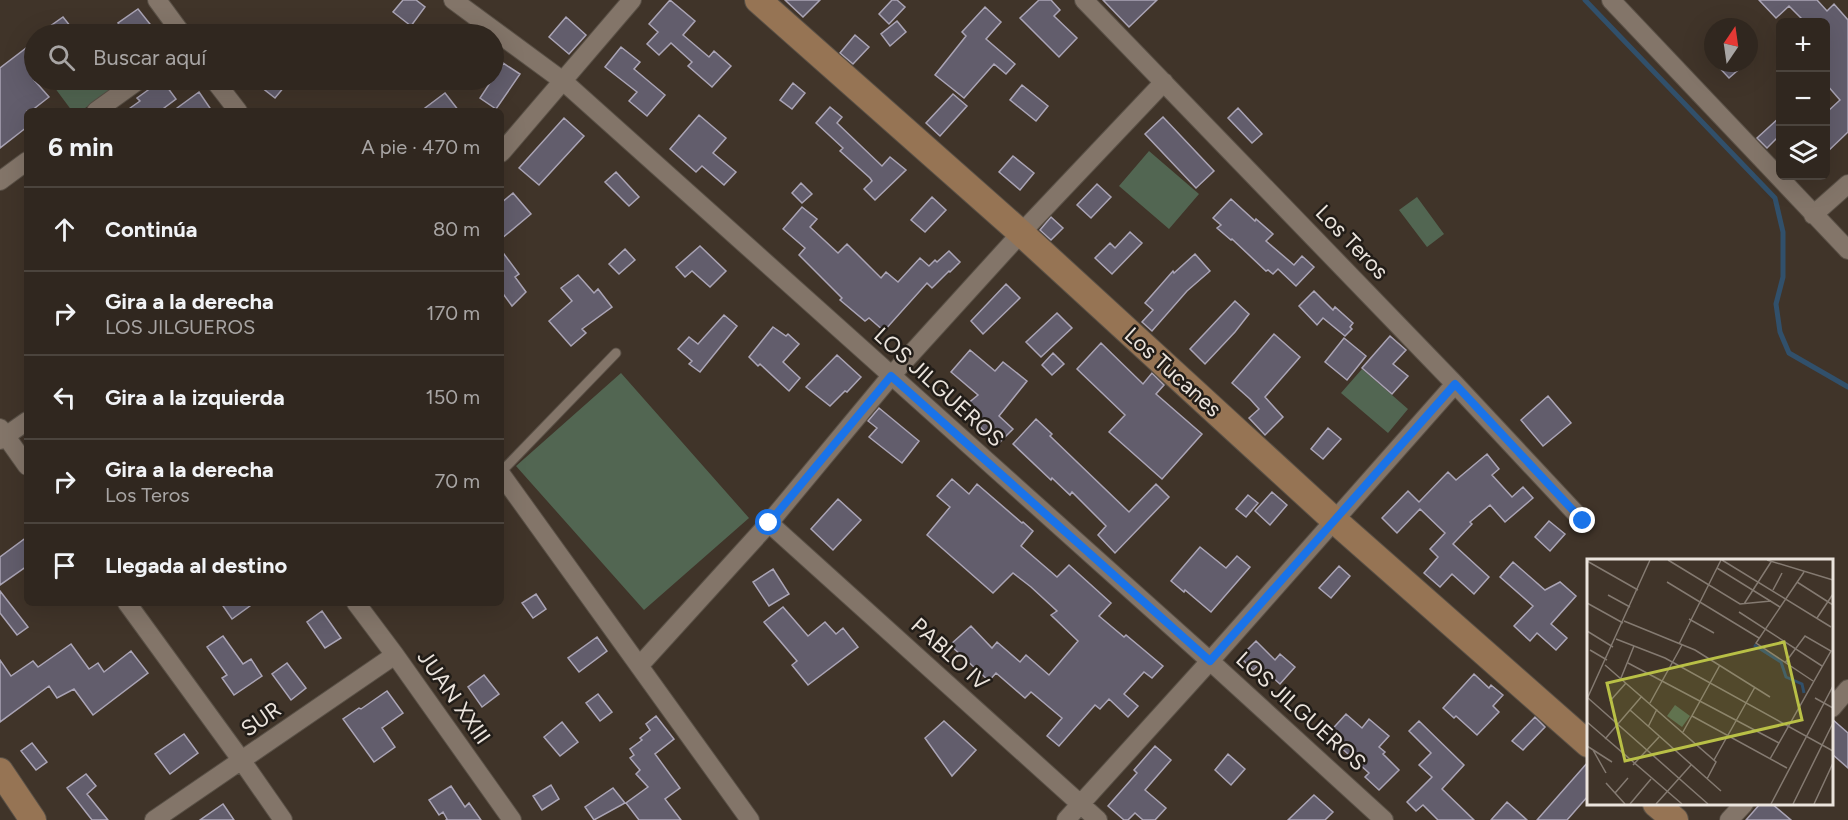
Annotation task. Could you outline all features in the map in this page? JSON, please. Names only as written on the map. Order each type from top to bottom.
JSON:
[{"type":"street","points":[[158,0],[175,24]]},
{"type":"street","name":"LOS JILGUEROS","points":[[453,0],[486,24]]},
{"type":"street","points":[[504,150],[632,0]]},
{"type":"street","name":"Los Tucanes","points":[[758,0],[1021,233],[1334,520],[1587,743]]},
{"type":"street","name":"Los Teros","points":[[1084,0],[1455,384],[1583,521]]},
{"type":"street","points":[[1611,0],[1848,250]]},
{"type":"street","name":"LOS JILGUEROS","points":[[504,38],[563,81],[1384,820]]},
{"type":"street","points":[[640,665],[769,523],[891,376],[1021,233],[1164,82]]},
{"type":"street","points":[[100,108],[125,90]]},
{"type":"street","points":[[222,90],[236,108]]},
{"type":"street","points":[[0,181],[24,163]]},
{"type":"street","points":[[1813,215],[1848,184]]},
{"type":"street","points":[[1066,820],[1455,384]]},
{"type":"street","points":[[24,423],[2,435],[24,462]]},
{"type":"street","points":[[504,477],[750,820]]},
{"type":"street","name":"PABLO IV","points":[[769,523],[1098,820]]},
{"type":"street","points":[[129,606],[283,820]]},
{"type":"street","name":"JUAN XXIII","points":[[358,606],[512,820]]},
{"type":"street","name":"SUR","points":[[154,820],[395,655]]},
{"type":"street","points":[[1833,707],[1848,689]]},
{"type":"street","points":[[0,771],[33,820]]},
{"type":"street","points":[[1657,805],[1675,820]]},
{"type":"street","points":[[1729,820],[1743,805]]},
{"type":"lane","points":[[504,470],[616,353]]},
{"type":"green space","points":[[56,90],[109,91],[85,108],[70,108]]},
{"type":"green space","points":[[1149,151],[1199,194],[1169,229],[1119,186]]},
{"type":"green space","points":[[1417,197],[1444,234],[1427,247],[1399,210]]},
{"type":"green space","points":[[1362,369],[1408,409],[1388,433],[1341,393]]},
{"type":"green space","points":[[621,373],[749,518],[644,610],[516,466]]},
{"type":"building","points":[[403,0],[416,0],[425,7],[412,24],[408,24],[393,12]]},
{"type":"building","points":[[670,0],[695,21],[683,35],[709,57],[714,51],[731,66],[712,87],[688,66],[692,62],[671,43],[659,55],[647,44],[658,32],[649,24]]},
{"type":"building","points":[[785,0],[820,0],[803,17]]},
{"type":"building","points":[[892,0],[897,0],[905,7],[889,24],[879,14]]},
{"type":"building","points":[[1039,0],[1051,0],[1060,10],[1054,16],[1077,38],[1059,57],[1020,18]]},
{"type":"building","points":[[1103,0],[1157,0],[1129,27]]},
{"type":"building","points":[[1759,0],[1817,0],[1827,11],[1834,4],[1848,20],[1848,132],[1830,149],[1830,109],[1840,100],[1830,89],[1830,18],[1801,18],[1789,6],[1776,18]]},
{"type":"building","points":[[985,7],[1001,22],[986,39],[1015,64],[1006,74],[994,64],[964,98],[935,75],[966,36],[962,32]]},
{"type":"building","points":[[138,9],[150,24],[119,24]]},
{"type":"building","points":[[63,17],[69,24],[53,24]]},
{"type":"building","points":[[566,17],[586,35],[569,54],[549,37]]},
{"type":"building","points":[[897,21],[906,32],[890,46],[881,34]]},
{"type":"building","points":[[855,35],[869,47],[853,64],[840,53]]},
{"type":"building","points":[[621,47],[640,62],[634,69],[665,95],[647,116],[629,101],[637,92],[605,67]]},
{"type":"building","points":[[24,50],[24,90],[43,90],[49,97],[35,108],[24,108],[24,129],[0,148],[0,68]]},
{"type":"building","points":[[504,64],[520,74],[497,108],[480,98],[485,90],[504,90]]},
{"type":"building","points":[[1723,72],[1736,72],[1729,78]]},
{"type":"building","points":[[793,83],[805,93],[792,109],[780,100]]},
{"type":"building","points":[[1022,85],[1048,106],[1036,121],[1010,100]]},
{"type":"building","points":[[148,90],[169,90],[176,99],[164,108],[130,108],[140,101],[137,98]]},
{"type":"building","points":[[265,90],[282,90],[275,98]]},
{"type":"building","points":[[199,92],[210,108],[177,108]]},
{"type":"building","points":[[445,93],[457,108],[425,108]]},
{"type":"building","points":[[953,94],[967,106],[940,136],[926,123]]},
{"type":"building","points":[[830,107],[842,117],[837,123],[882,166],[890,157],[906,170],[875,200],[864,189],[872,181],[870,178],[840,151],[843,148],[816,123]]},
{"type":"building","points":[[1238,108],[1262,134],[1252,143],[1228,118]]},
{"type":"building","points":[[699,115],[726,138],[713,153],[736,172],[724,185],[702,166],[696,172],[670,149]]},
{"type":"building","points":[[1163,117],[1214,171],[1196,188],[1145,134]]},
{"type":"building","points":[[564,118],[584,136],[539,185],[519,168]]},
{"type":"building","points":[[1776,121],[1776,139],[1767,148],[1757,138]]},
{"type":"building","points":[[1013,156],[1034,173],[1020,190],[999,172]]},
{"type":"building","points":[[616,172],[639,197],[629,206],[605,182]]},
{"type":"building","points":[[801,183],[812,194],[802,203],[792,193]]},
{"type":"building","points":[[1097,184],[1111,197],[1091,218],[1077,205]]},
{"type":"building","points":[[513,193],[531,214],[504,236],[504,200]]},
{"type":"building","points":[[932,197],[946,210],[925,232],[911,220]]},
{"type":"building","points":[[1231,199],[1273,234],[1266,241],[1294,265],[1302,256],[1314,267],[1296,286],[1278,269],[1273,274],[1266,271],[1217,228],[1221,225],[1213,218]]},
{"type":"building","points":[[802,207],[817,219],[810,227],[838,253],[847,244],[881,278],[886,272],[898,282],[920,258],[929,266],[949,251],[960,262],[932,288],[927,283],[884,331],[869,318],[865,321],[840,300],[842,298],[799,255],[805,248],[783,229]]},
{"type":"building","points":[[1051,217],[1063,228],[1051,240],[1040,230]]},
{"type":"building","points":[[1130,232],[1142,243],[1112,274],[1095,258],[1110,243],[1115,248]]},
{"type":"building","points":[[700,246],[726,271],[710,287],[692,271],[685,277],[676,267]]},
{"type":"building","points":[[625,249],[635,260],[619,274],[609,264]]},
{"type":"building","points":[[504,254],[519,274],[515,277],[526,292],[512,306],[504,295]]},
{"type":"building","points":[[1195,254],[1210,271],[1187,291],[1152,331],[1142,322],[1153,310],[1145,303],[1173,271],[1174,273]]},
{"type":"building","points":[[578,275],[594,293],[598,289],[612,307],[582,329],[586,333],[571,346],[549,321],[572,301],[561,288]]},
{"type":"building","points":[[1006,284],[1020,298],[983,334],[971,321]]},
{"type":"building","points":[[1314,291],[1333,310],[1335,307],[1353,323],[1350,327],[1352,329],[1345,336],[1323,318],[1317,325],[1299,306]]},
{"type":"building","points":[[1235,301],[1249,314],[1205,364],[1190,349]]},
{"type":"building","points":[[1057,313],[1072,328],[1041,357],[1026,342]]},
{"type":"building","points":[[724,315],[737,326],[700,372],[689,364],[692,361],[678,349],[689,337],[698,344]]},
{"type":"building","points":[[773,327],[786,336],[788,334],[799,344],[783,362],[800,378],[789,391],[749,357]]},
{"type":"building","points":[[1274,334],[1300,357],[1265,397],[1283,417],[1265,435],[1249,418],[1259,409],[1232,383]]},
{"type":"building","points":[[1390,336],[1406,350],[1393,364],[1408,376],[1392,394],[1362,368]]},
{"type":"building","points":[[1344,338],[1366,356],[1347,380],[1325,362]]},
{"type":"building","points":[[1101,343],[1143,384],[1152,373],[1164,385],[1156,394],[1202,434],[1162,479],[1109,432],[1125,415],[1077,369]]},
{"type":"building","points":[[970,350],[995,371],[1003,362],[1027,381],[999,416],[1013,429],[998,444],[961,409],[978,395],[951,372]]},
{"type":"building","points":[[1053,353],[1064,364],[1052,375],[1042,365]]},
{"type":"building","points":[[837,355],[861,377],[830,406],[806,387]]},
{"type":"building","points":[[1548,396],[1571,423],[1543,446],[1521,420]]},
{"type":"building","points":[[879,408],[919,441],[902,463],[869,437],[877,428],[868,421]]},
{"type":"building","points":[[1036,419],[1052,434],[1050,436],[1129,512],[1156,484],[1169,497],[1115,553],[1098,535],[1106,526],[1072,492],[1070,495],[1052,478],[1051,480],[1013,444]]},
{"type":"building","points":[[1328,428],[1341,439],[1323,459],[1311,449]]},
{"type":"building","points":[[1487,454],[1499,469],[1492,475],[1512,497],[1523,487],[1533,498],[1505,522],[1490,505],[1470,522],[1472,524],[1453,544],[1489,577],[1474,594],[1452,574],[1440,587],[1424,573],[1438,557],[1430,549],[1445,533],[1420,509],[1397,533],[1382,518],[1408,491],[1419,502],[1448,472],[1456,480]]},
{"type":"building","points":[[952,479],[969,494],[977,484],[1023,522],[1033,531],[1021,546],[1057,577],[1069,565],[1111,603],[1099,616],[1163,666],[1152,678],[1144,672],[1124,694],[1138,706],[1128,717],[1109,699],[1100,709],[1095,705],[1059,746],[1047,736],[1062,718],[1031,692],[1025,698],[996,673],[989,681],[950,645],[971,626],[992,648],[997,642],[1020,662],[1026,655],[1049,675],[1078,641],[1051,615],[1057,611],[1013,573],[993,593],[927,535],[950,507],[937,496]]},
{"type":"building","points":[[1272,492],[1287,505],[1270,525],[1255,511]]},
{"type":"building","points":[[1248,495],[1258,503],[1246,517],[1236,509]]},
{"type":"building","points":[[838,499],[861,520],[833,550],[811,529]]},
{"type":"building","points":[[1549,521],[1565,534],[1550,551],[1535,537]]},
{"type":"building","points":[[24,539],[24,568],[0,585],[0,557]]},
{"type":"building","points":[[1200,547],[1226,568],[1237,556],[1250,567],[1211,612],[1171,581]]},
{"type":"building","points":[[1513,562],[1545,590],[1560,582],[1576,596],[1551,624],[1567,638],[1556,650],[1537,633],[1530,641],[1514,626],[1533,606],[1500,577]]},
{"type":"building","points":[[1339,566],[1350,576],[1331,598],[1319,588]]},
{"type":"building","points":[[773,569],[789,594],[769,606],[753,582]]},
{"type":"building","points":[[0,591],[28,627],[17,635],[0,613]]},
{"type":"building","points":[[536,594],[546,609],[533,618],[522,603]]},
{"type":"building","points":[[223,606],[250,606],[232,619]]},
{"type":"building","points":[[783,607],[808,636],[825,622],[836,634],[843,628],[858,647],[808,685],[792,665],[797,661],[764,622]]},
{"type":"building","points":[[322,611],[341,638],[325,648],[307,622]]},
{"type":"building","points":[[223,636],[243,664],[251,659],[262,676],[234,695],[222,678],[227,675],[207,647]]},
{"type":"building","points":[[597,637],[607,651],[579,672],[568,658]]},
{"type":"building","points":[[1256,641],[1275,660],[1280,654],[1295,667],[1280,684],[1259,665],[1253,670],[1240,657]]},
{"type":"building","points":[[71,644],[89,669],[98,663],[104,672],[131,651],[148,673],[93,715],[74,689],[57,698],[49,686],[0,722],[0,660],[11,676],[33,661],[38,667]]},
{"type":"building","points":[[287,663],[306,688],[291,700],[272,674]]},
{"type":"building","points":[[1474,674],[1489,688],[1491,685],[1503,695],[1493,706],[1499,712],[1477,735],[1456,716],[1454,718],[1443,708]]},
{"type":"building","points":[[484,675],[499,694],[482,707],[468,687]]},
{"type":"building","points":[[387,691],[403,713],[382,728],[395,747],[374,762],[343,719]]},
{"type":"building","points":[[598,694],[612,712],[600,721],[586,703]]},
{"type":"building","points":[[1346,714],[1362,728],[1369,719],[1389,736],[1379,747],[1399,770],[1379,790],[1365,777],[1369,773],[1327,735]]},
{"type":"building","points":[[656,716],[674,739],[655,754],[680,788],[665,799],[681,820],[639,820],[626,803],[648,787],[636,774],[640,770],[630,758],[634,755],[630,749],[650,730],[646,724]]},
{"type":"building","points":[[1535,717],[1545,727],[1523,750],[1512,741]]},
{"type":"building","points":[[1833,720],[1848,733],[1848,768],[1833,755]]},
{"type":"building","points":[[944,721],[976,750],[952,776],[925,738]]},
{"type":"building","points":[[1419,721],[1464,765],[1442,789],[1474,820],[1438,820],[1423,805],[1416,811],[1407,802],[1432,777],[1419,765],[1431,753],[1409,731]]},
{"type":"building","points":[[562,722],[578,742],[560,756],[544,737]]},
{"type":"building","points":[[184,734],[198,753],[170,774],[155,754]]},
{"type":"building","points":[[32,743],[47,762],[36,770],[21,751]]},
{"type":"building","points":[[1155,746],[1171,760],[1145,790],[1166,808],[1155,820],[1143,820],[1135,813],[1128,820],[1124,820],[1108,806],[1137,773],[1134,770]]},
{"type":"building","points":[[1228,754],[1245,769],[1231,785],[1215,770]]},
{"type":"building","points":[[1587,763],[1587,797],[1567,820],[1537,820]]},
{"type":"building","points":[[86,774],[96,786],[87,794],[108,820],[92,820],[67,788]]},
{"type":"building","points":[[551,785],[559,799],[542,810],[533,796]]},
{"type":"building","points":[[451,786],[465,807],[469,803],[481,820],[446,820],[443,812],[439,815],[429,800]]},
{"type":"building","points":[[613,788],[625,803],[594,820],[585,807]]},
{"type":"building","points":[[1314,795],[1333,812],[1325,820],[1288,820]]},
{"type":"building","points":[[1507,802],[1527,820],[1491,820]]},
{"type":"building","points":[[223,804],[234,820],[200,820]]},
{"type":"building","points":[[1759,805],[1773,805],[1791,820],[1746,820]]},
{"type":"waterway","points":[[1585,0],[1775,198],[1783,232],[1783,277],[1776,304],[1780,332],[1789,353],[1848,387]]},
{"type":"route","points":[[769,523],[891,376],[1210,661],[1455,384],[1583,521]]}]
